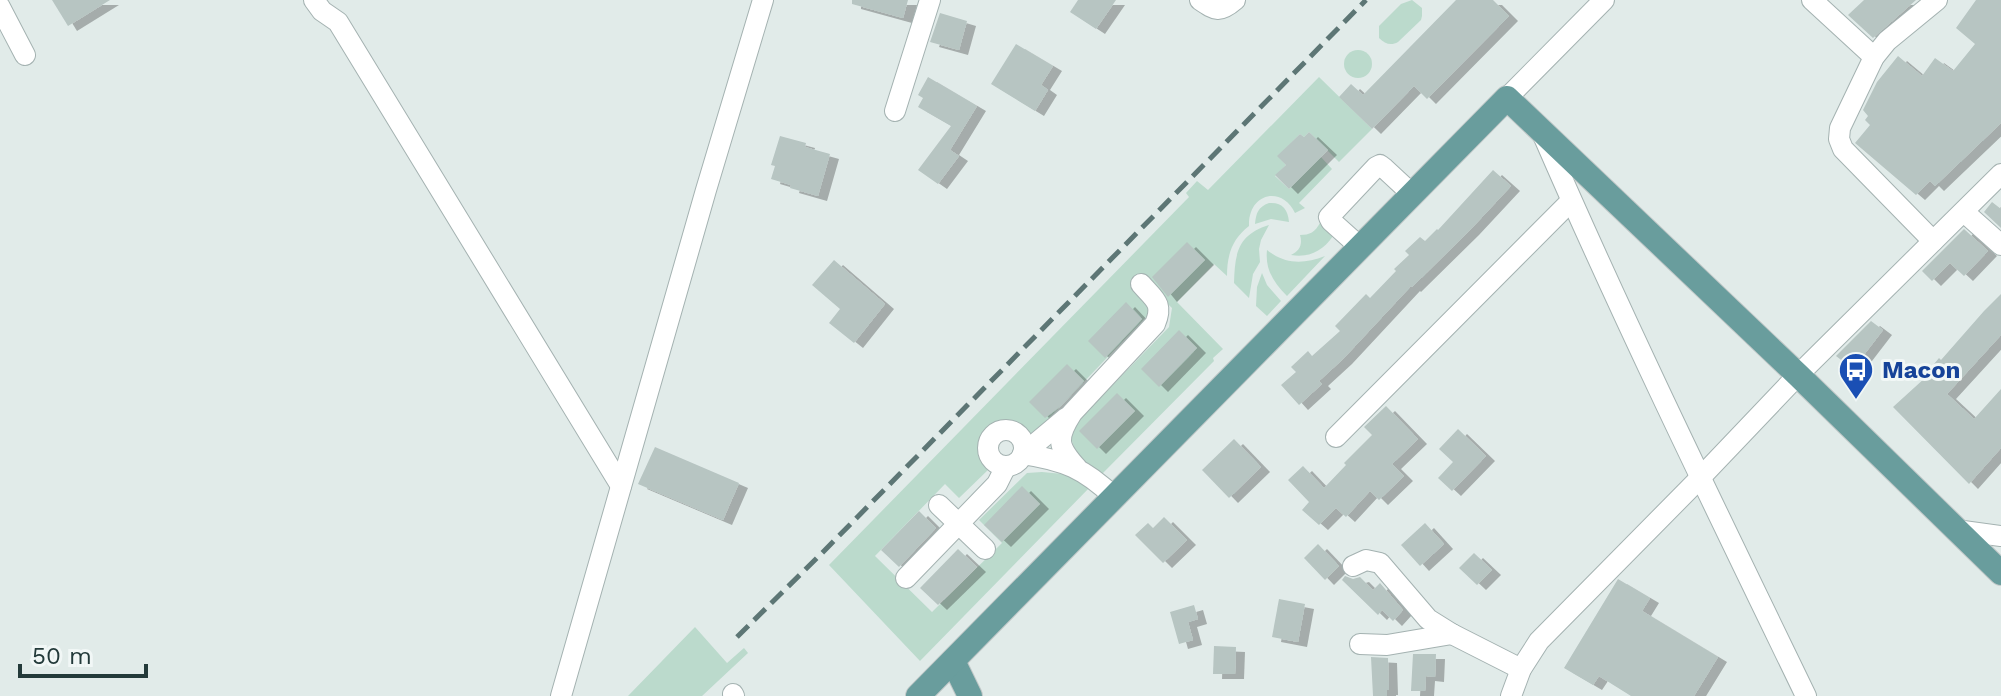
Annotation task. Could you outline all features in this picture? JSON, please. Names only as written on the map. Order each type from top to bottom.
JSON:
[{"type":"main road","points":[[918,696],[1507,98],[2001,573]]},
{"type":"main road","points":[[953,661],[970,696]]},
{"type":"street","points":[[314,0],[322,11],[338,22],[621,486]]},
{"type":"street","points":[[336,0],[338,22]]},
{"type":"street","points":[[561,696],[763,0]]},
{"type":"street","points":[[895,111],[930,0]]},
{"type":"street","points":[[1200,0],[1220,10],[1235,0]]},
{"type":"street","points":[[1812,0],[1874,57]]},
{"type":"street","points":[[1933,241],[1843,149],[1839,139],[1840,128],[1874,57],[1887,41],[1937,0]]},
{"type":"street","points":[[1507,98],[1597,2]]},
{"type":"street","points":[[0,7],[25,55]]},
{"type":"street","points":[[1541,131],[1700,478],[1806,696]]},
{"type":"street","points":[[1360,247],[1329,217],[1376,167],[1380,165],[1384,168],[1412,194]]},
{"type":"street","points":[[1511,696],[1521,669],[1539,641],[1798,375],[2001,174]]},
{"type":"street","points":[[1336,437],[1571,201]]},
{"type":"street","points":[[1964,212],[2001,245]]},
{"type":"street","points":[[1023,454],[1023,442],[1016,433],[1004,431],[994,436],[988,446],[995,462],[1006,466],[1017,463],[1023,454],[1072,413],[1155,324],[1160,310],[1158,303],[1141,284]]},
{"type":"street","points":[[1072,413],[1062,428],[1059,443],[1077,468]]},
{"type":"street","points":[[1023,454],[1045,457],[1077,468],[1114,497]]},
{"type":"street","points":[[906,578],[997,484],[1006,466]]},
{"type":"street","points":[[939,505],[985,549]]},
{"type":"street","points":[[1956,530],[2001,536]]},
{"type":"street","points":[[1353,566],[1366,560],[1380,563],[1423,615],[1452,634],[1521,669]]},
{"type":"street","points":[[1360,644],[1387,645],[1452,634]]},
{"type":"green space","points":[[1412,0],[1422,8],[1421,20],[1398,42],[1384,42],[1379,38],[1379,26],[1401,4]]},
{"type":"green space","points":[[1358,50],[1368,54],[1372,64],[1368,74],[1358,78],[1348,74],[1344,64],[1348,54]]},
{"type":"green space","points":[[1319,77],[1372,129],[1339,162],[1309,132],[1304,137],[1300,134],[1278,156],[1286,165],[1275,176],[1289,189],[1321,157],[1332,169],[1299,203],[1305,208],[1295,213],[1289,204],[1274,196],[1260,200],[1250,215],[1249,226],[1238,236],[1232,248],[1227,276],[1214,264],[1177,302],[1223,349],[1213,358],[1214,361],[1101,475],[1079,455],[1071,428],[1169,327],[1172,308],[1142,279],[1149,314],[1031,437],[1009,424],[989,428],[980,445],[981,457],[988,470],[959,498],[945,484],[875,556],[932,612],[1002,543],[979,520],[1027,473],[1074,475],[1091,486],[920,661],[829,565],[1189,197],[1186,193],[1197,181],[1208,190]]},
{"type":"green space","points":[[1269,203],[1284,207],[1289,222],[1271,219],[1255,224],[1258,211]]},
{"type":"green space","points":[[1320,223],[1333,236],[1329,241],[1310,254],[1291,255],[1300,247],[1300,235],[1312,232]]},
{"type":"green space","points":[[1269,225],[1261,240],[1260,262],[1253,274],[1249,298],[1234,283],[1237,255],[1250,234]]},
{"type":"green space","points":[[1267,250],[1295,262],[1325,256],[1287,296],[1271,275]]},
{"type":"green space","points":[[1262,273],[1267,285],[1281,301],[1267,316],[1256,306],[1257,287]]},
{"type":"green space","points":[[695,627],[727,663],[744,648],[748,653],[702,696],[628,696]]},
{"type":"building","points":[[52,0],[110,0],[68,26]]},
{"type":"building","points":[[852,0],[908,0],[903,18],[852,4]]},
{"type":"building","points":[[1078,0],[1116,0],[1096,29],[1070,12]]},
{"type":"building","points":[[1456,0],[1493,0],[1509,16],[1427,99],[1414,86],[1372,129],[1339,97],[1351,84],[1363,95]]},
{"type":"building","points":[[1864,0],[1916,0],[1873,38],[1848,15]]},
{"type":"building","points":[[1976,0],[2001,0],[2001,123],[1935,186],[1930,181],[1916,195],[1855,143],[1870,125],[1865,120],[1868,116],[1863,110],[1877,82],[1898,56],[1922,76],[1935,58],[1953,71],[1975,44],[1956,28]]},
{"type":"building","points":[[940,13],[967,21],[959,50],[930,42]]},
{"type":"building","points":[[1016,44],[1053,66],[1041,85],[1048,90],[1035,111],[991,84]]},
{"type":"building","points":[[928,77],[977,106],[950,150],[959,156],[938,184],[918,170],[951,126],[918,107],[923,98],[918,95]]},
{"type":"building","points":[[1309,132],[1328,150],[1289,189],[1275,175],[1286,165],[1277,156],[1300,134],[1304,137]]},
{"type":"building","points":[[780,136],[830,154],[818,196],[771,179],[775,166],[771,165]]},
{"type":"building","points":[[1493,170],[1511,186],[1299,405],[1281,385],[1296,372],[1291,367],[1308,351],[1312,356],[1340,331],[1335,326],[1366,294],[1370,298],[1396,271],[1394,269],[1409,255],[1405,251],[1420,237],[1425,241],[1438,230]]},
{"type":"building","points":[[1992,202],[2001,209],[2001,228],[1984,212]]},
{"type":"building","points":[[1964,229],[1988,251],[1964,276],[1950,263],[1932,281],[1922,271]]},
{"type":"building","points":[[1187,242],[1205,260],[1168,297],[1152,277]]},
{"type":"building","points":[[834,260],[885,304],[854,343],[829,323],[840,309],[812,285]]},
{"type":"building","points":[[2001,294],[2001,335],[1947,394],[1974,419],[2001,389],[2001,448],[1969,484],[1893,407],[1926,377],[1939,358],[1941,360]]},
{"type":"building","points":[[1126,302],[1142,319],[1105,358],[1088,341]]},
{"type":"building","points":[[1871,321],[1883,330],[1853,369],[1836,356]]},
{"type":"building","points":[[1179,330],[1197,348],[1159,387],[1141,369]]},
{"type":"building","points":[[1067,364],[1084,381],[1045,418],[1029,402]]},
{"type":"building","points":[[1117,393],[1135,411],[1097,449],[1079,431]]},
{"type":"building","points":[[1386,406],[1418,439],[1392,464],[1404,476],[1379,500],[1370,491],[1346,517],[1336,508],[1319,525],[1302,510],[1309,502],[1288,480],[1303,466],[1324,488],[1372,435],[1364,427]]},
{"type":"building","points":[[1458,429],[1486,456],[1452,491],[1438,478],[1453,462],[1439,449]]},
{"type":"building","points":[[1234,439],[1261,467],[1229,498],[1202,470]]},
{"type":"building","points":[[655,447],[739,483],[723,520],[638,484]]},
{"type":"building","points":[[1022,486],[1040,504],[1002,542],[984,525]]},
{"type":"building","points":[[919,511],[936,528],[899,567],[881,550]]},
{"type":"building","points":[[1164,517],[1187,540],[1163,563],[1135,535],[1148,523],[1153,528]]},
{"type":"building","points":[[1425,523],[1444,544],[1420,566],[1401,545]]},
{"type":"building","points":[[1318,544],[1339,566],[1325,580],[1304,558]]},
{"type":"building","points":[[958,549],[977,567],[938,605],[920,588]]},
{"type":"building","points":[[1474,553],[1492,570],[1477,585],[1459,568]]},
{"type":"building","points":[[1345,576],[1353,579],[1360,577],[1373,590],[1380,583],[1403,610],[1393,621],[1382,610],[1378,615],[1342,580]]},
{"type":"building","points":[[1618,579],[1650,598],[1642,611],[1718,657],[1694,696],[1631,696],[1599,676],[1593,685],[1564,668]]},
{"type":"building","points":[[1279,599],[1305,604],[1298,642],[1272,637]]},
{"type":"building","points":[[1194,605],[1198,619],[1188,622],[1193,640],[1179,644],[1170,612]]},
{"type":"building","points":[[1214,646],[1236,647],[1235,674],[1213,674]]},
{"type":"building","points":[[1413,654],[1436,654],[1435,677],[1426,676],[1425,691],[1411,691]]},
{"type":"building","points":[[1371,657],[1388,658],[1387,696],[1373,696]]},
{"type":"railway","points":[[737,637],[1366,0]]},
{"type":"place","name":"Macon","points":[[1856,401]]}]
